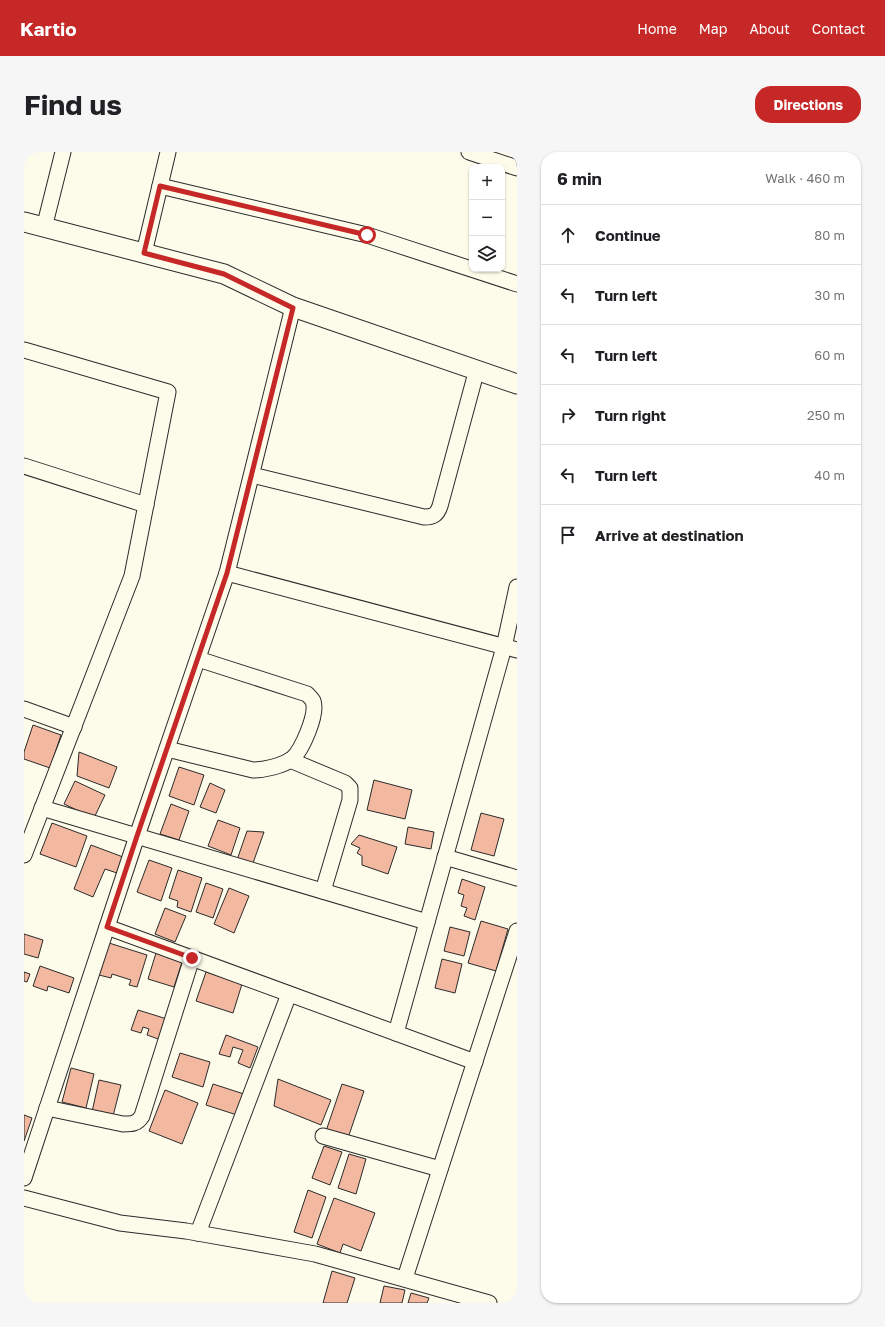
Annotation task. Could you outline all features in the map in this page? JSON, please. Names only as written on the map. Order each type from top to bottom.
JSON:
[{"type":"street","points":[[44,228],[63,152]]},
{"type":"street","points":[[144,253],[168,152]]},
{"type":"street","points":[[469,152],[517,168]]},
{"type":"street","points":[[160,186],[367,235],[517,284]]},
{"type":"street","points":[[24,222],[224,274],[293,308],[477,369],[517,384]]},
{"type":"street","points":[[24,1178],[137,836],[227,573],[293,308]]},
{"type":"street","points":[[24,350],[168,392],[132,576],[24,855]]},
{"type":"street","points":[[252,475],[424,517],[432,517],[438,512],[440,506],[477,369]]},
{"type":"street","points":[[24,466],[146,504]]},
{"type":"street","points":[[227,573],[511,648]]},
{"type":"street","points":[[396,1033],[445,857],[511,648],[517,587]]},
{"type":"street","points":[[167,749],[253,770],[265,770],[290,760],[299,751],[305,741],[314,708],[313,701],[307,694],[198,659]]},
{"type":"street","points":[[24,710],[74,727]]},
{"type":"street","points":[[290,760],[345,783],[350,788],[350,800],[323,891]]},
{"type":"street","points":[[42,808],[427,922]]},
{"type":"street","points":[[445,857],[517,878]]},
{"type":"street","points":[[107,927],[475,1062]]},
{"type":"street","points":[[405,1278],[517,931]]},
{"type":"street","points":[[47,1108],[123,1124],[138,1122],[142,1116],[192,958]]},
{"type":"street","points":[[198,1233],[290,994]]},
{"type":"street","points":[[323,1136],[440,1169]]},
{"type":"street","points":[[24,1198],[120,1223],[198,1233],[315,1254],[405,1278],[489,1303]]},
{"type":"building","points":[[33,725],[61,735],[50,768],[24,759],[24,752]]},
{"type":"building","points":[[79,752],[117,767],[109,788],[77,776]]},
{"type":"building","points":[[179,767],[204,775],[194,805],[169,796]]},
{"type":"building","points":[[374,780],[412,790],[405,819],[367,810]]},
{"type":"building","points":[[75,781],[105,795],[94,818],[64,804]]},
{"type":"building","points":[[210,783],[225,790],[216,813],[200,807]]},
{"type":"building","points":[[171,804],[189,811],[179,840],[160,834]]},
{"type":"building","points":[[481,813],[504,819],[494,856],[471,850]]},
{"type":"building","points":[[218,820],[240,828],[231,855],[208,846]]},
{"type":"building","points":[[52,823],[87,836],[76,867],[40,854]]},
{"type":"building","points":[[408,827],[434,832],[431,849],[405,844]]},
{"type":"building","points":[[247,831],[264,832],[252,866],[237,860]]},
{"type":"building","points":[[359,835],[397,847],[388,874],[362,865],[362,856],[357,853],[360,848],[351,844]]},
{"type":"building","points":[[91,845],[123,857],[117,873],[105,869],[93,897],[74,889]]},
{"type":"building","points":[[149,860],[172,868],[161,901],[137,892]]},
{"type":"building","points":[[178,870],[202,878],[191,912],[177,907],[178,901],[169,898]]},
{"type":"building","points":[[462,879],[485,887],[475,920],[464,916],[467,908],[461,906],[464,895],[458,893]]},
{"type":"building","points":[[206,883],[223,889],[213,918],[196,912]]},
{"type":"building","points":[[229,888],[249,896],[234,933],[214,924]]},
{"type":"building","points":[[165,908],[186,916],[175,942],[155,934]]},
{"type":"building","points":[[481,921],[508,929],[496,971],[468,963]]},
{"type":"building","points":[[450,927],[470,932],[464,956],[444,951]]},
{"type":"building","points":[[24,934],[43,940],[38,958],[24,954]]},
{"type":"building","points":[[109,943],[147,955],[137,987],[129,985],[131,980],[112,974],[111,978],[99,975]]},
{"type":"building","points":[[156,953],[182,962],[174,987],[148,979]]},
{"type":"building","points":[[442,959],[462,964],[455,993],[435,988]]},
{"type":"building","points":[[40,966],[74,978],[69,993],[48,986],[47,991],[33,986]]},
{"type":"building","points":[[24,972],[30,974],[27,982],[24,981]]},
{"type":"building","points":[[206,972],[242,984],[233,1013],[196,1001]]},
{"type":"building","points":[[138,1010],[167,1019],[161,1040],[147,1035],[149,1029],[143,1027],[141,1033],[131,1030]]},
{"type":"building","points":[[226,1035],[258,1047],[250,1068],[238,1063],[243,1050],[233,1047],[230,1057],[219,1054]]},
{"type":"building","points":[[180,1053],[210,1062],[203,1087],[172,1077]]},
{"type":"building","points":[[71,1068],[94,1074],[86,1108],[62,1102]]},
{"type":"building","points":[[278,1079],[331,1100],[321,1125],[274,1106]]},
{"type":"building","points":[[99,1080],[121,1085],[113,1116],[92,1112]]},
{"type":"building","points":[[213,1084],[244,1094],[237,1115],[206,1105]]},
{"type":"building","points":[[342,1084],[364,1091],[348,1138],[326,1131]]},
{"type":"building","points":[[165,1090],[198,1103],[182,1144],[149,1131]]},
{"type":"building","points":[[24,1115],[32,1118],[24,1141]]},
{"type":"building","points":[[324,1146],[342,1152],[330,1185],[312,1178]]},
{"type":"building","points":[[349,1154],[366,1159],[356,1194],[338,1188]]},
{"type":"building","points":[[308,1190],[326,1197],[312,1238],[294,1232]]},
{"type":"building","points":[[334,1198],[375,1213],[361,1251],[343,1244],[340,1253],[317,1244]]},
{"type":"building","points":[[332,1271],[355,1278],[347,1303],[323,1303]]},
{"type":"building","points":[[384,1286],[405,1290],[402,1303],[380,1303]]},
{"type":"building","points":[[411,1293],[429,1298],[427,1303],[408,1303]]},
{"type":"route","points":[[192,958],[107,927],[227,573],[293,308],[224,274],[144,253],[160,186],[367,235]]}]
